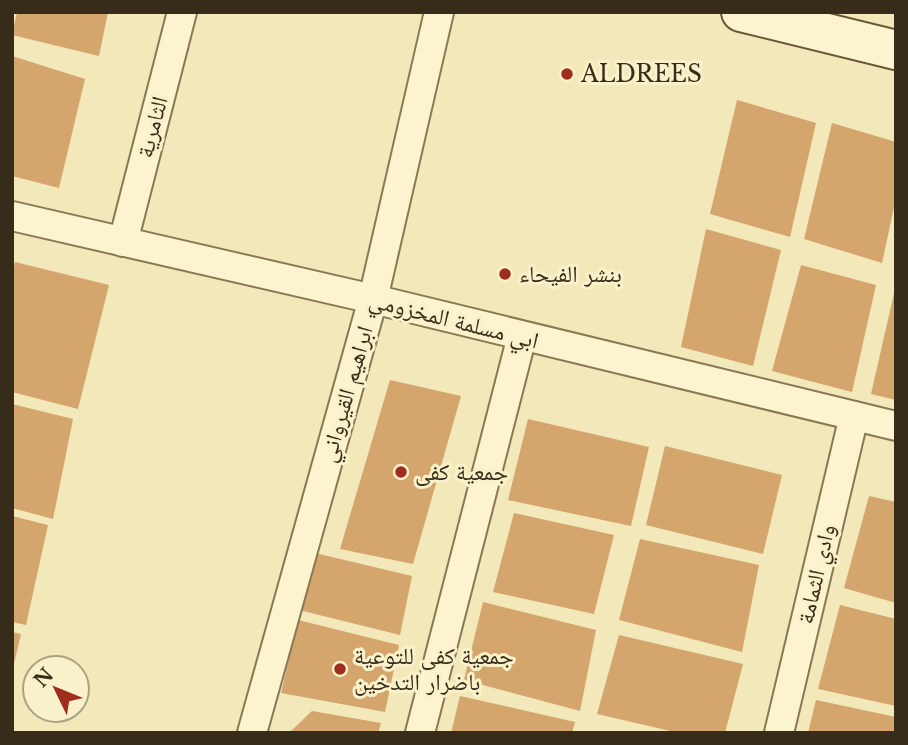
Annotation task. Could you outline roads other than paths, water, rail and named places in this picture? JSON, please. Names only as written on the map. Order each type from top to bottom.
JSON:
[{"type":"main road","points":[[741,12],[896,50]]},
{"type":"street","name":"الثامرية","points":[[122,242],[182,12]]},
{"type":"street","name":"ابراهيم القيرواني","points":[[252,733],[373,299],[439,12]]},
{"type":"street","name":"ابي مسلمة المخزومي","points":[[12,216],[373,299],[896,426]]},
{"type":"street","points":[[420,733],[522,336]]},
{"type":"street","name":"وادي الثمامة","points":[[779,733],[854,416]]},
{"type":"place","name":"ALDREES","points":[[567,74]]},
{"type":"place","name":"بنشر الفيحاء","points":[[505,274]]},
{"type":"place","name":"جمعية كفى","points":[[401,472]]},
{"type":"place","name":"جمعية كفى للتوعية باضرار التدخين","points":[[340,669]]}]
